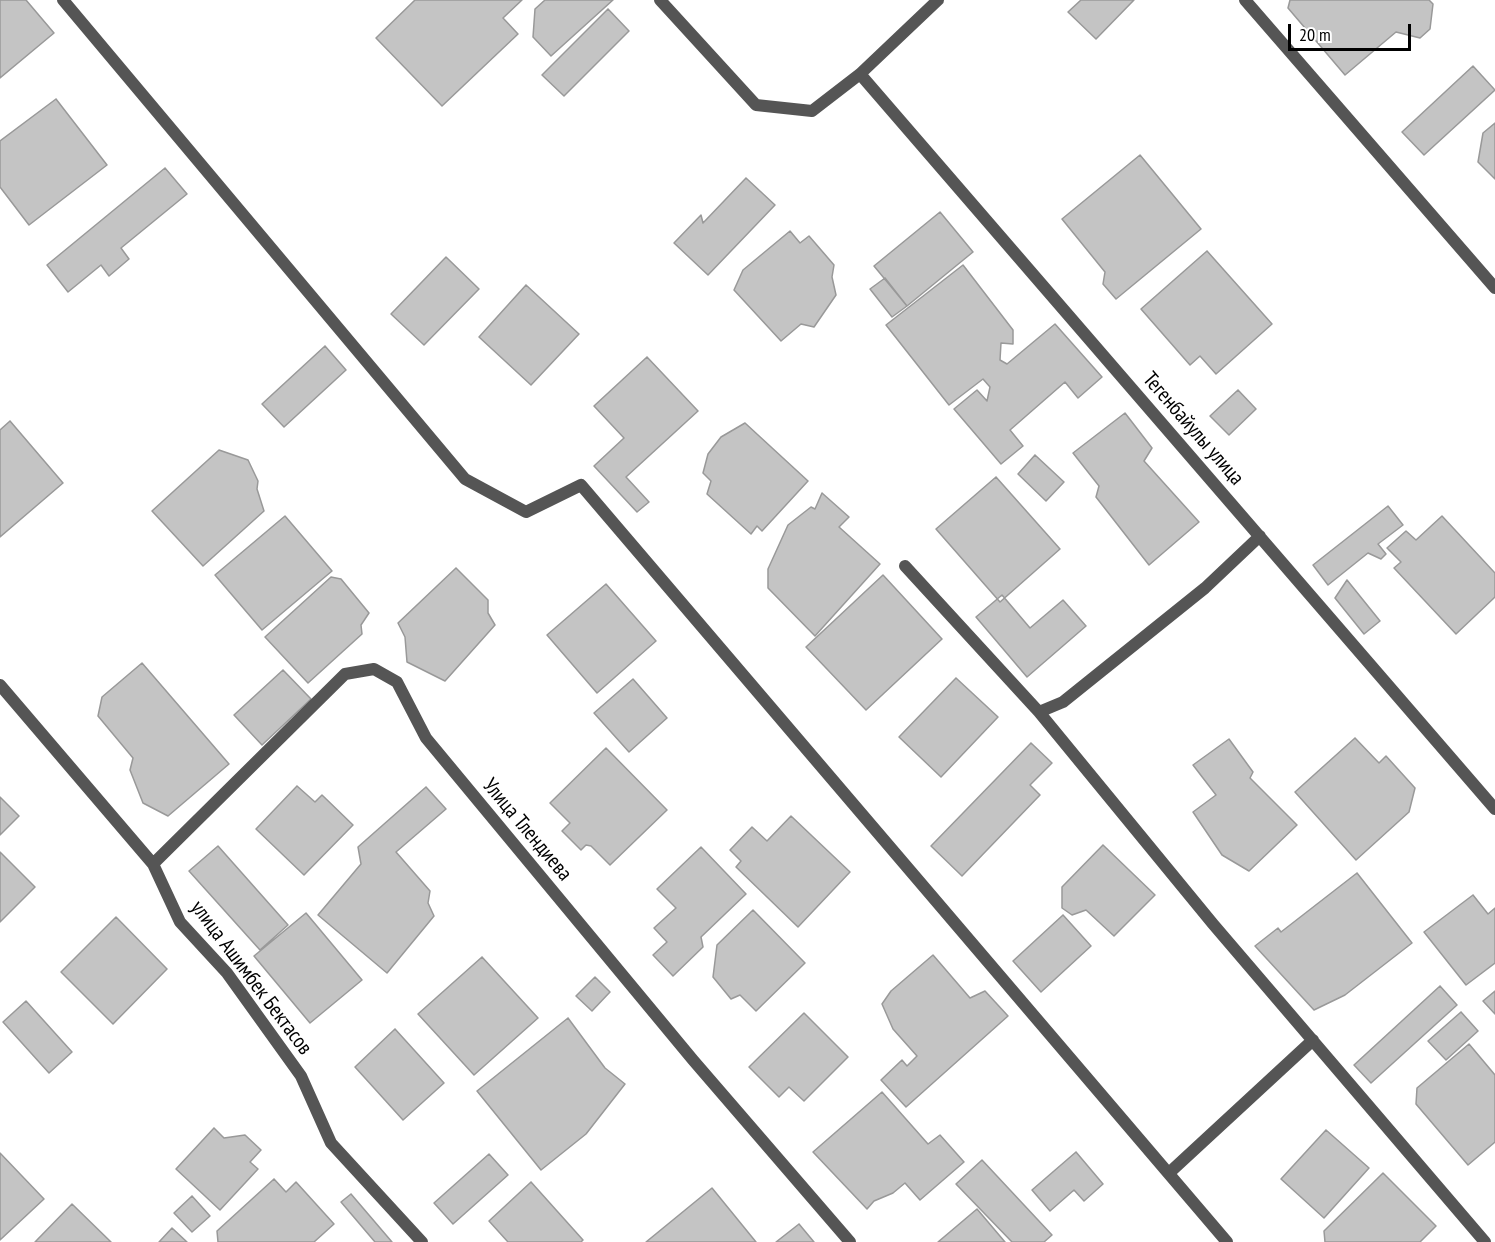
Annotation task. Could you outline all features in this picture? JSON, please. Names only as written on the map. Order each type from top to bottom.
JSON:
[{"type":"street","points":[[63,0],[465,479],[526,513],[581,484],[1227,1242]]},
{"type":"street","points":[[660,0],[756,105],[812,111],[860,74],[938,0]]},
{"type":"street","points":[[1245,0],[1495,288]]},
{"type":"street","name":"Тегенбайулы улица","points":[[860,74],[1495,809]]},
{"type":"street","points":[[1039,712],[1064,702],[1205,588],[1260,536]]},
{"type":"street","points":[[905,566],[1039,712],[1313,1041],[1485,1242]]},
{"type":"street","name":"Улица Тлендиева","points":[[153,864],[345,674],[374,669],[397,682],[426,738],[693,1060],[850,1242]]},
{"type":"street","name":"улица Ашимбек Бектасов","points":[[0,684],[153,864],[180,922],[227,973],[301,1076],[331,1143],[422,1242]]},
{"type":"street","points":[[1169,1173],[1313,1041]]},
{"type":"building","points":[[0,0],[26,0],[54,33],[0,78]]},
{"type":"building","points":[[415,0],[522,0],[503,18],[518,34],[442,106],[376,38]]},
{"type":"building","points":[[545,0],[613,0],[551,56],[533,37],[535,9]]},
{"type":"building","points":[[1081,0],[1134,0],[1096,39],[1068,12]]},
{"type":"building","points":[[1290,0],[1429,0],[1433,4],[1430,29],[1420,38],[1396,32],[1345,75],[1288,8]]},
{"type":"building","points":[[608,9],[629,31],[564,96],[542,75]]},
{"type":"building","points":[[1473,66],[1495,90],[1424,155],[1402,132]]},
{"type":"building","points":[[56,99],[107,165],[29,225],[0,187],[0,141]]},
{"type":"building","points":[[1495,123],[1495,179],[1478,162],[1483,133]]},
{"type":"building","points":[[1140,155],[1201,229],[1116,299],[1103,284],[1105,272],[1062,219]]},
{"type":"building","points":[[165,168],[187,194],[121,248],[129,259],[109,276],[101,265],[68,292],[47,265]]},
{"type":"building","points":[[746,178],[775,205],[708,275],[674,243],[701,215],[703,223]]},
{"type":"building","points":[[940,212],[973,252],[907,306],[874,266]]},
{"type":"building","points":[[790,231],[800,243],[809,236],[834,265],[832,277],[836,295],[814,327],[801,324],[781,341],[734,290],[743,270]]},
{"type":"building","points":[[1207,251],[1272,324],[1216,374],[1200,356],[1190,365],[1141,309]]},
{"type":"building","points":[[446,257],[479,289],[424,345],[391,314]]},
{"type":"building","points":[[963,265],[1013,330],[1013,344],[1001,343],[1000,360],[1007,364],[1055,324],[1102,377],[1078,398],[1065,382],[1010,430],[1023,446],[1001,464],[954,409],[977,390],[987,401],[990,387],[983,379],[949,405],[886,325]]},
{"type":"building","points":[[885,278],[907,306],[892,317],[870,289]]},
{"type":"building","points":[[526,285],[579,334],[531,385],[479,337]]},
{"type":"building","points":[[325,346],[346,370],[284,427],[262,404]]},
{"type":"building","points":[[647,357],[698,411],[626,477],[649,502],[637,512],[594,466],[624,438],[594,406]]},
{"type":"building","points":[[1238,390],[1256,409],[1229,435],[1210,416]]},
{"type":"building","points":[[1125,413],[1152,448],[1144,461],[1199,522],[1149,565],[1096,497],[1099,486],[1073,453]]},
{"type":"building","points":[[10,421],[63,483],[0,537],[0,430]]},
{"type":"building","points":[[745,423],[808,481],[762,531],[757,526],[751,534],[707,494],[711,481],[703,473],[708,454],[721,437]]},
{"type":"building","points":[[219,450],[248,460],[258,481],[257,489],[264,511],[203,566],[152,511]]},
{"type":"building","points":[[1035,455],[1064,482],[1046,501],[1018,474]]},
{"type":"building","points":[[996,477],[1060,549],[1000,602],[936,529]]},
{"type":"building","points":[[822,493],[849,517],[839,527],[880,564],[815,636],[768,588],[768,569],[788,525],[811,507],[815,509]]},
{"type":"building","points":[[1388,506],[1403,525],[1378,544],[1386,554],[1381,559],[1368,553],[1328,585],[1313,565]]},
{"type":"building","points":[[285,516],[332,571],[262,630],[215,575]]},
{"type":"building","points":[[1442,516],[1495,573],[1495,597],[1456,634],[1394,568],[1401,562],[1387,548],[1406,531],[1416,540]]},
{"type":"building","points":[[456,568],[488,600],[488,613],[495,625],[445,681],[407,662],[405,637],[398,623]]},
{"type":"building","points":[[883,575],[942,639],[866,710],[806,647]]},
{"type":"building","points":[[331,577],[341,579],[369,613],[361,625],[362,634],[308,683],[265,637]]},
{"type":"building","points":[[1347,580],[1380,621],[1364,634],[1335,598]]},
{"type":"building","points":[[606,584],[656,641],[597,693],[547,635]]},
{"type":"building","points":[[1002,595],[1030,628],[1063,600],[1086,626],[1027,677],[976,617]]},
{"type":"building","points":[[142,663],[229,764],[168,816],[143,803],[130,770],[133,758],[98,716],[102,697]]},
{"type":"building","points":[[283,670],[311,699],[262,745],[234,715]]},
{"type":"building","points":[[956,678],[998,717],[941,777],[899,737]]},
{"type":"building","points":[[633,679],[667,718],[629,752],[594,713]]},
{"type":"building","points":[[1355,738],[1379,763],[1386,756],[1415,788],[1409,812],[1356,860],[1295,792]]},
{"type":"building","points":[[1229,739],[1253,772],[1250,778],[1297,825],[1249,871],[1222,855],[1193,812],[1216,795],[1193,765]]},
{"type":"building","points":[[1031,743],[1052,763],[1030,785],[1040,795],[962,876],[931,846]]},
{"type":"building","points":[[606,748],[667,810],[610,865],[591,846],[586,845],[581,850],[562,831],[570,823],[550,803]]},
{"type":"building","points":[[297,786],[315,802],[322,795],[353,825],[304,875],[256,829]]},
{"type":"building","points":[[426,787],[446,809],[396,852],[430,891],[428,903],[434,916],[387,973],[318,915],[361,864],[358,847]]},
{"type":"building","points":[[0,797],[19,816],[0,835]]},
{"type":"building","points":[[791,816],[850,872],[798,927],[736,867],[741,861],[730,850],[752,827],[767,841]]},
{"type":"building","points":[[1103,845],[1155,895],[1114,936],[1086,910],[1072,915],[1062,908],[1062,887]]},
{"type":"building","points":[[218,846],[288,925],[260,950],[189,871]]},
{"type":"building","points":[[701,847],[746,894],[701,937],[703,947],[673,976],[653,955],[667,942],[654,928],[676,908],[657,889]]},
{"type":"building","points":[[0,852],[35,887],[0,922]]},
{"type":"building","points":[[1357,873],[1412,943],[1345,995],[1314,1010],[1255,946],[1278,928],[1281,932]]},
{"type":"building","points":[[1473,895],[1488,914],[1495,908],[1495,963],[1466,985],[1424,932]]},
{"type":"building","points":[[753,910],[805,963],[756,1011],[740,995],[731,999],[713,977],[717,945]]},
{"type":"building","points":[[306,913],[362,980],[310,1023],[254,956]]},
{"type":"building","points":[[1063,915],[1091,946],[1041,992],[1013,961]]},
{"type":"building","points":[[116,917],[167,969],[113,1024],[61,972]]},
{"type":"building","points":[[933,955],[970,998],[985,991],[1008,1016],[906,1107],[881,1080],[902,1060],[907,1066],[917,1056],[893,1029],[882,1004],[891,991]]},
{"type":"building","points":[[482,957],[538,1018],[474,1075],[418,1014]]},
{"type":"building","points":[[595,977],[610,992],[592,1011],[576,996]]},
{"type":"building","points":[[1440,986],[1457,1005],[1371,1083],[1354,1065]]},
{"type":"building","points":[[1495,991],[1495,1014],[1483,1001]]},
{"type":"building","points":[[26,1001],[72,1052],[49,1073],[3,1022]]},
{"type":"building","points":[[1461,1012],[1478,1031],[1446,1060],[1428,1041]]},
{"type":"building","points":[[804,1013],[848,1057],[804,1101],[789,1087],[779,1097],[749,1067]]},
{"type":"building","points":[[568,1018],[605,1068],[625,1084],[586,1134],[541,1170],[477,1091]]},
{"type":"building","points":[[395,1029],[444,1083],[403,1120],[355,1067]]},
{"type":"building","points":[[1469,1044],[1495,1075],[1495,1142],[1468,1165],[1416,1104],[1417,1088]]},
{"type":"building","points":[[882,1092],[928,1144],[940,1135],[964,1162],[920,1200],[905,1183],[893,1193],[874,1201],[867,1209],[813,1152]]},
{"type":"building","points":[[214,1128],[224,1138],[245,1135],[261,1150],[250,1162],[258,1169],[220,1210],[176,1169]]},
{"type":"building","points":[[1326,1130],[1369,1168],[1324,1218],[1281,1179]]},
{"type":"building","points":[[1076,1152],[1103,1184],[1084,1201],[1074,1190],[1050,1211],[1032,1190]]},
{"type":"building","points":[[0,1153],[44,1199],[0,1240]]},
{"type":"building","points":[[489,1154],[508,1175],[453,1224],[434,1203]]},
{"type":"building","points":[[982,1160],[1052,1235],[1044,1242],[1012,1242],[956,1184]]},
{"type":"building","points":[[1383,1173],[1436,1226],[1420,1242],[1325,1242],[1324,1231]]},
{"type":"building","points":[[274,1179],[286,1192],[296,1182],[334,1224],[314,1242],[218,1242],[217,1231]]},
{"type":"building","points":[[531,1182],[583,1240],[581,1242],[508,1242],[489,1221]]},
{"type":"building","points":[[712,1188],[756,1242],[646,1242]]},
{"type":"building","points":[[351,1194],[392,1242],[375,1242],[341,1202]]},
{"type":"building","points":[[192,1196],[210,1216],[192,1232],[174,1213]]},
{"type":"building","points":[[72,1204],[111,1242],[35,1242]]},
{"type":"building","points":[[977,1209],[1005,1242],[938,1242]]},
{"type":"building","points":[[799,1224],[814,1242],[776,1242]]},
{"type":"building","points":[[172,1228],[187,1242],[159,1242]]}]
